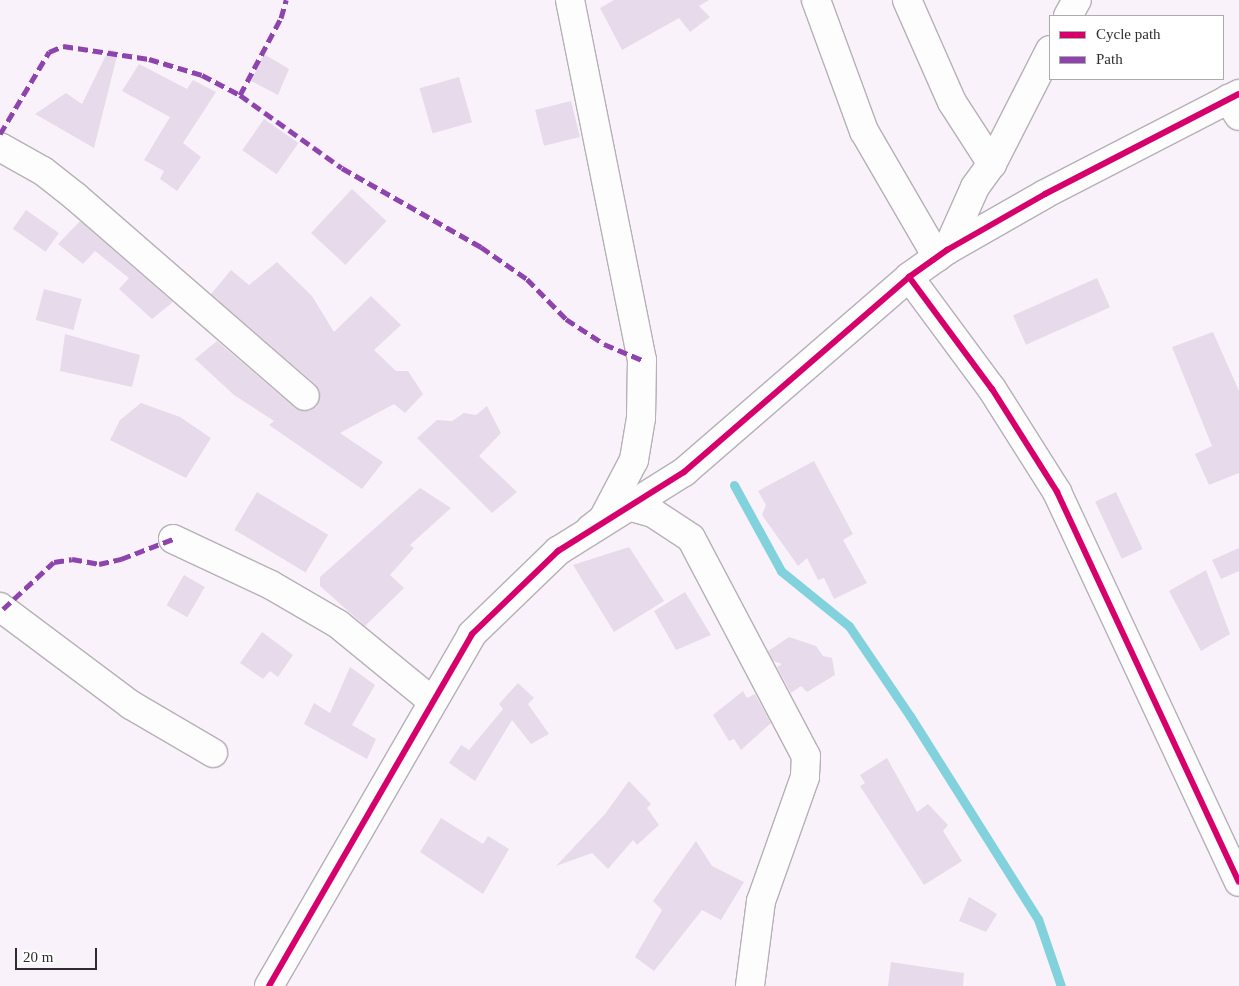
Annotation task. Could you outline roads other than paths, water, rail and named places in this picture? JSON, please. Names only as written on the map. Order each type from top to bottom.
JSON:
[{"type":"street","points":[[269,986],[431,700],[472,634],[558,551],[603,519],[634,460],[641,418],[638,341],[570,0]]},
{"type":"street","points":[[816,0],[864,131],[942,254]]},
{"type":"street","points":[[907,0],[952,102],[992,164]]},
{"type":"street","points":[[1069,15],[1077,0]]},
{"type":"street","points":[[942,254],[975,187],[992,164],[1049,52]]},
{"type":"street","points":[[558,551],[710,452],[909,277],[942,254],[994,221],[1235,103]]},
{"type":"street","points":[[0,146],[43,171],[76,197],[305,396]]},
{"type":"street","points":[[909,277],[992,389],[1057,492],[1239,882]]},
{"type":"street","points":[[628,506],[653,513],[672,523],[696,546],[806,756],[805,777],[761,901],[750,986]]},
{"type":"street","points":[[173,539],[271,585],[338,624],[431,700]]},
{"type":"street","points":[[0,607],[131,705],[213,753]]},
{"type":"waterway","points":[[734,485],[781,571],[849,626],[910,716],[1038,919],[1061,986]]}]
